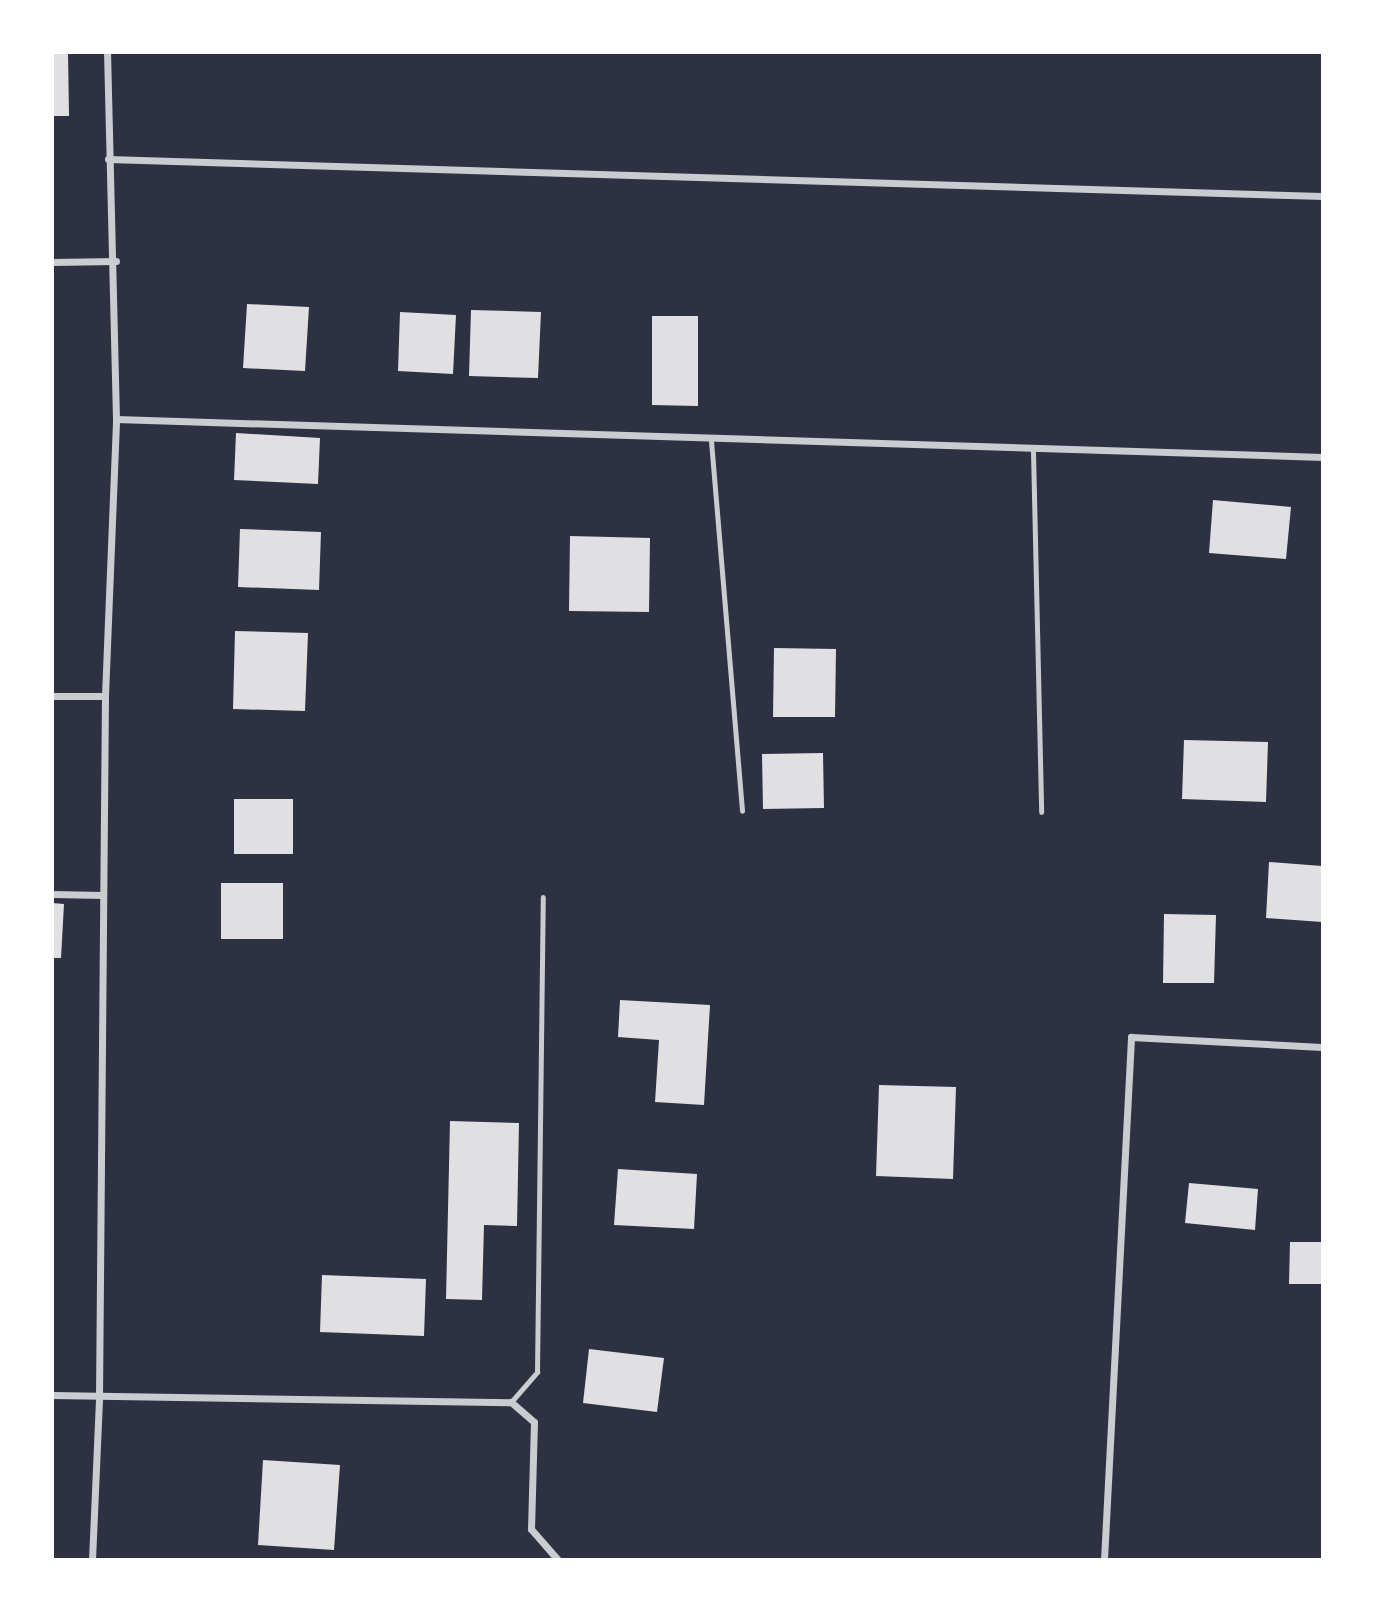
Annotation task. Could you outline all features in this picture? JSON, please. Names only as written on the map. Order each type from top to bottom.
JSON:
[{"type":"street","points":[[92,1559],[99,1396],[105,696],[116,419],[116,261],[108,159],[107,52]]},
{"type":"street","points":[[108,159],[1322,196]]},
{"type":"street","points":[[52,262],[116,261]]},
{"type":"street","points":[[116,419],[711,441],[1322,457]]},
{"type":"street","points":[[52,696],[105,696]]},
{"type":"street","points":[[52,894],[103,895]]},
{"type":"street","points":[[1104,1559],[1131,1037],[1322,1047]]},
{"type":"street","points":[[52,1395],[511,1402],[534,1422],[531,1529],[558,1559]]},
{"type":"lane","points":[[711,441],[742,811]]},
{"type":"lane","points":[[1033,451],[1041,812]]},
{"type":"lane","points":[[511,1402],[537,1372],[543,897]]},
{"type":"building","points":[[52,52],[68,52],[69,116],[52,116]]},
{"type":"building","points":[[247,304],[309,307],[305,371],[243,368]]},
{"type":"building","points":[[471,310],[541,312],[538,378],[469,376]]},
{"type":"building","points":[[400,312],[456,315],[453,374],[398,371]]},
{"type":"building","points":[[652,316],[698,316],[698,406],[652,405]]},
{"type":"building","points":[[236,433],[320,438],[318,484],[234,480]]},
{"type":"building","points":[[1213,500],[1291,507],[1286,559],[1209,553]]},
{"type":"building","points":[[240,529],[321,532],[319,590],[238,587]]},
{"type":"building","points":[[570,536],[650,538],[649,612],[569,611]]},
{"type":"building","points":[[235,631],[308,633],[305,711],[233,709]]},
{"type":"building","points":[[774,648],[836,649],[835,717],[773,717]]},
{"type":"building","points":[[1184,740],[1268,742],[1266,802],[1182,799]]},
{"type":"building","points":[[823,753],[824,808],[763,809],[762,754]]},
{"type":"building","points":[[234,799],[293,799],[293,854],[234,854]]},
{"type":"building","points":[[1269,862],[1322,866],[1322,922],[1266,918]]},
{"type":"building","points":[[221,883],[283,883],[283,939],[221,939]]},
{"type":"building","points":[[52,903],[64,904],[61,958],[52,958]]},
{"type":"building","points":[[1164,914],[1216,915],[1214,983],[1163,983]]},
{"type":"building","points":[[620,1000],[710,1005],[704,1105],[655,1102],[659,1040],[618,1037]]},
{"type":"building","points":[[879,1085],[956,1087],[953,1179],[876,1176]]},
{"type":"building","points":[[450,1121],[519,1123],[517,1226],[484,1225],[482,1300],[446,1299]]},
{"type":"building","points":[[618,1169],[697,1174],[694,1229],[614,1225]]},
{"type":"building","points":[[1189,1183],[1258,1189],[1255,1230],[1185,1223]]},
{"type":"building","points":[[1290,1242],[1322,1242],[1322,1284],[1289,1284]]},
{"type":"building","points":[[322,1275],[426,1279],[424,1336],[320,1332]]},
{"type":"building","points":[[589,1349],[664,1358],[657,1412],[583,1403]]},
{"type":"building","points":[[263,1460],[340,1465],[334,1550],[258,1545]]}]
